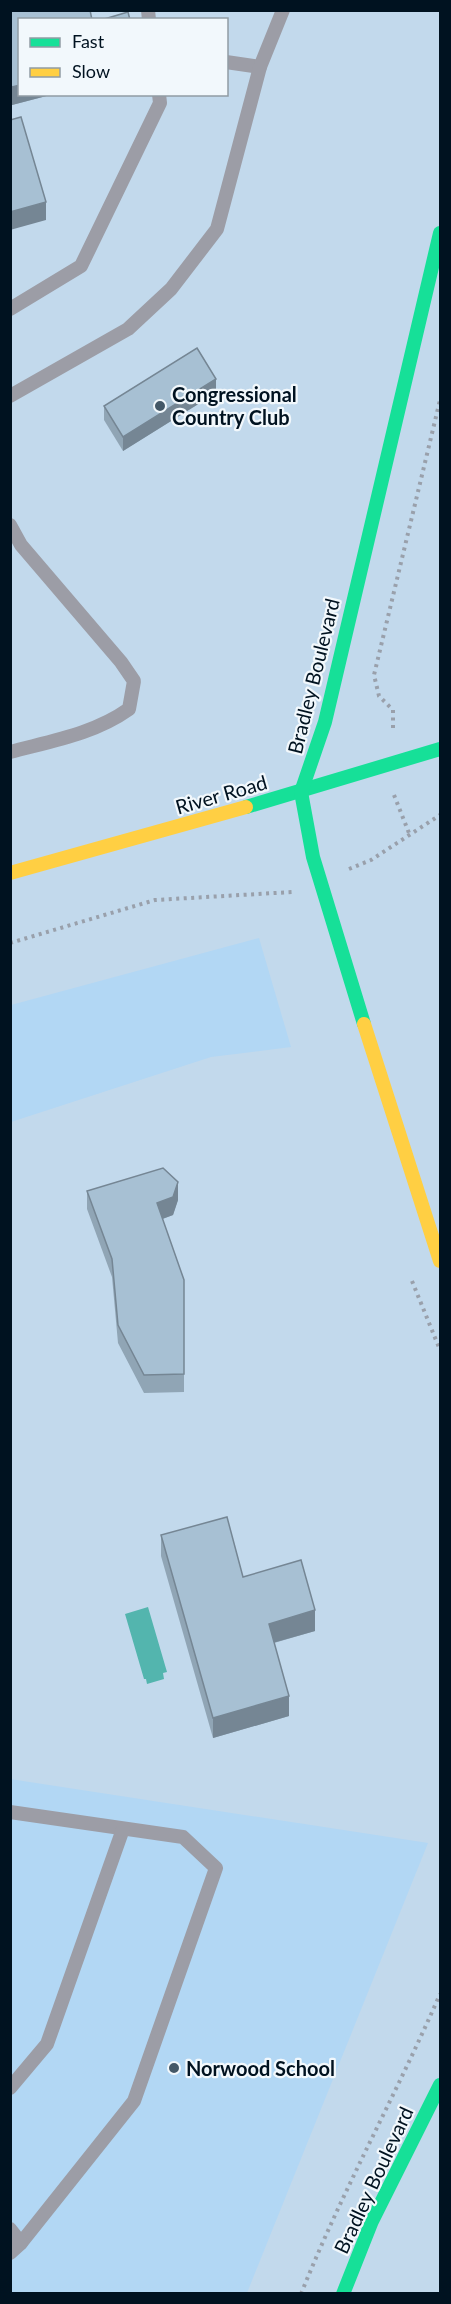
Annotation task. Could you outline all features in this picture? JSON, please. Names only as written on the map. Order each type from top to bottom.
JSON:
[{"type":"main road","name":"Bradley Boulevard","points":[[441,233],[325,722],[301,792],[313,857],[386,1096],[441,1261]]},
{"type":"main road","name":"River Road","points":[[10,873],[301,792],[441,749]]},
{"type":"main road","name":"Bradley Boulevard","points":[[344,2294],[372,2221],[441,2085]]},
{"type":"lane","points":[[10,396],[128,328],[171,289],[217,229],[260,67],[283,10]]},
{"type":"lane","points":[[228,62],[260,67]]},
{"type":"lane","points":[[10,309],[81,266],[160,104],[159,96]]},
{"type":"lane","points":[[10,525],[21,546],[121,662],[134,681],[129,709],[116,719],[96,728],[10,752]]},
{"type":"lane","points":[[10,1812],[183,1837],[216,1868],[134,2101],[21,2243],[10,2253]]},
{"type":"lane","points":[[10,2088],[47,2043],[123,1828]]},
{"type":"lane","points":[[10,2229],[21,2243]]},
{"type":"path","points":[[409,833],[392,792],[393,710],[379,696],[374,675],[441,400]]},
{"type":"path","points":[[10,943],[155,900],[290,892],[321,882],[371,860],[409,833],[441,815]]},
{"type":"path","points":[[300,2294],[321,2242],[441,1994]]},
{"type":"shaded area","points":[[259,938],[291,1047],[211,1057],[11,1122],[11,1005]]},
{"type":"shaded area","points":[[148,1607],[167,1672],[163,1673],[164,1679],[147,1684],[125,1614]]},
{"type":"shaded area","name":"Norwood School","points":[[10,1779],[428,1843],[247,2293],[11,2293]]},
{"type":"building","points":[[10,10],[90,10],[92,18],[18,18],[18,86],[12,87],[10,83]]},
{"type":"building","points":[[128,12],[130,18],[108,18]]},
{"type":"building","points":[[21,117],[46,202],[10,212],[10,120]]},
{"type":"building","name":"Congressional Country Club","points":[[197,348],[216,379],[123,437],[104,406]]},
{"type":"building","points":[[163,1168],[178,1182],[173,1197],[157,1203],[184,1280],[184,1374],[144,1375],[118,1325],[112,1259],[87,1191]]},
{"type":"building","points":[[227,1517],[243,1577],[301,1560],[315,1610],[269,1624],[289,1696],[213,1718],[161,1535]]},
{"type":"traffic: fast","points":[[364,1024],[313,857],[301,792],[325,722],[440,233]]},
{"type":"traffic: fast","points":[[246,807],[440,749]]},
{"type":"traffic: fast","points":[[343,2294],[372,2221],[440,2085]]},
{"type":"traffic: slow","points":[[10,873],[246,807]]},
{"type":"traffic: slow","points":[[364,1024],[440,1261]]},
{"type":"place","name":"Congressional Country Club","points":[[160,406]]},
{"type":"place","name":"Norwood School","points":[[174,2068]]}]
